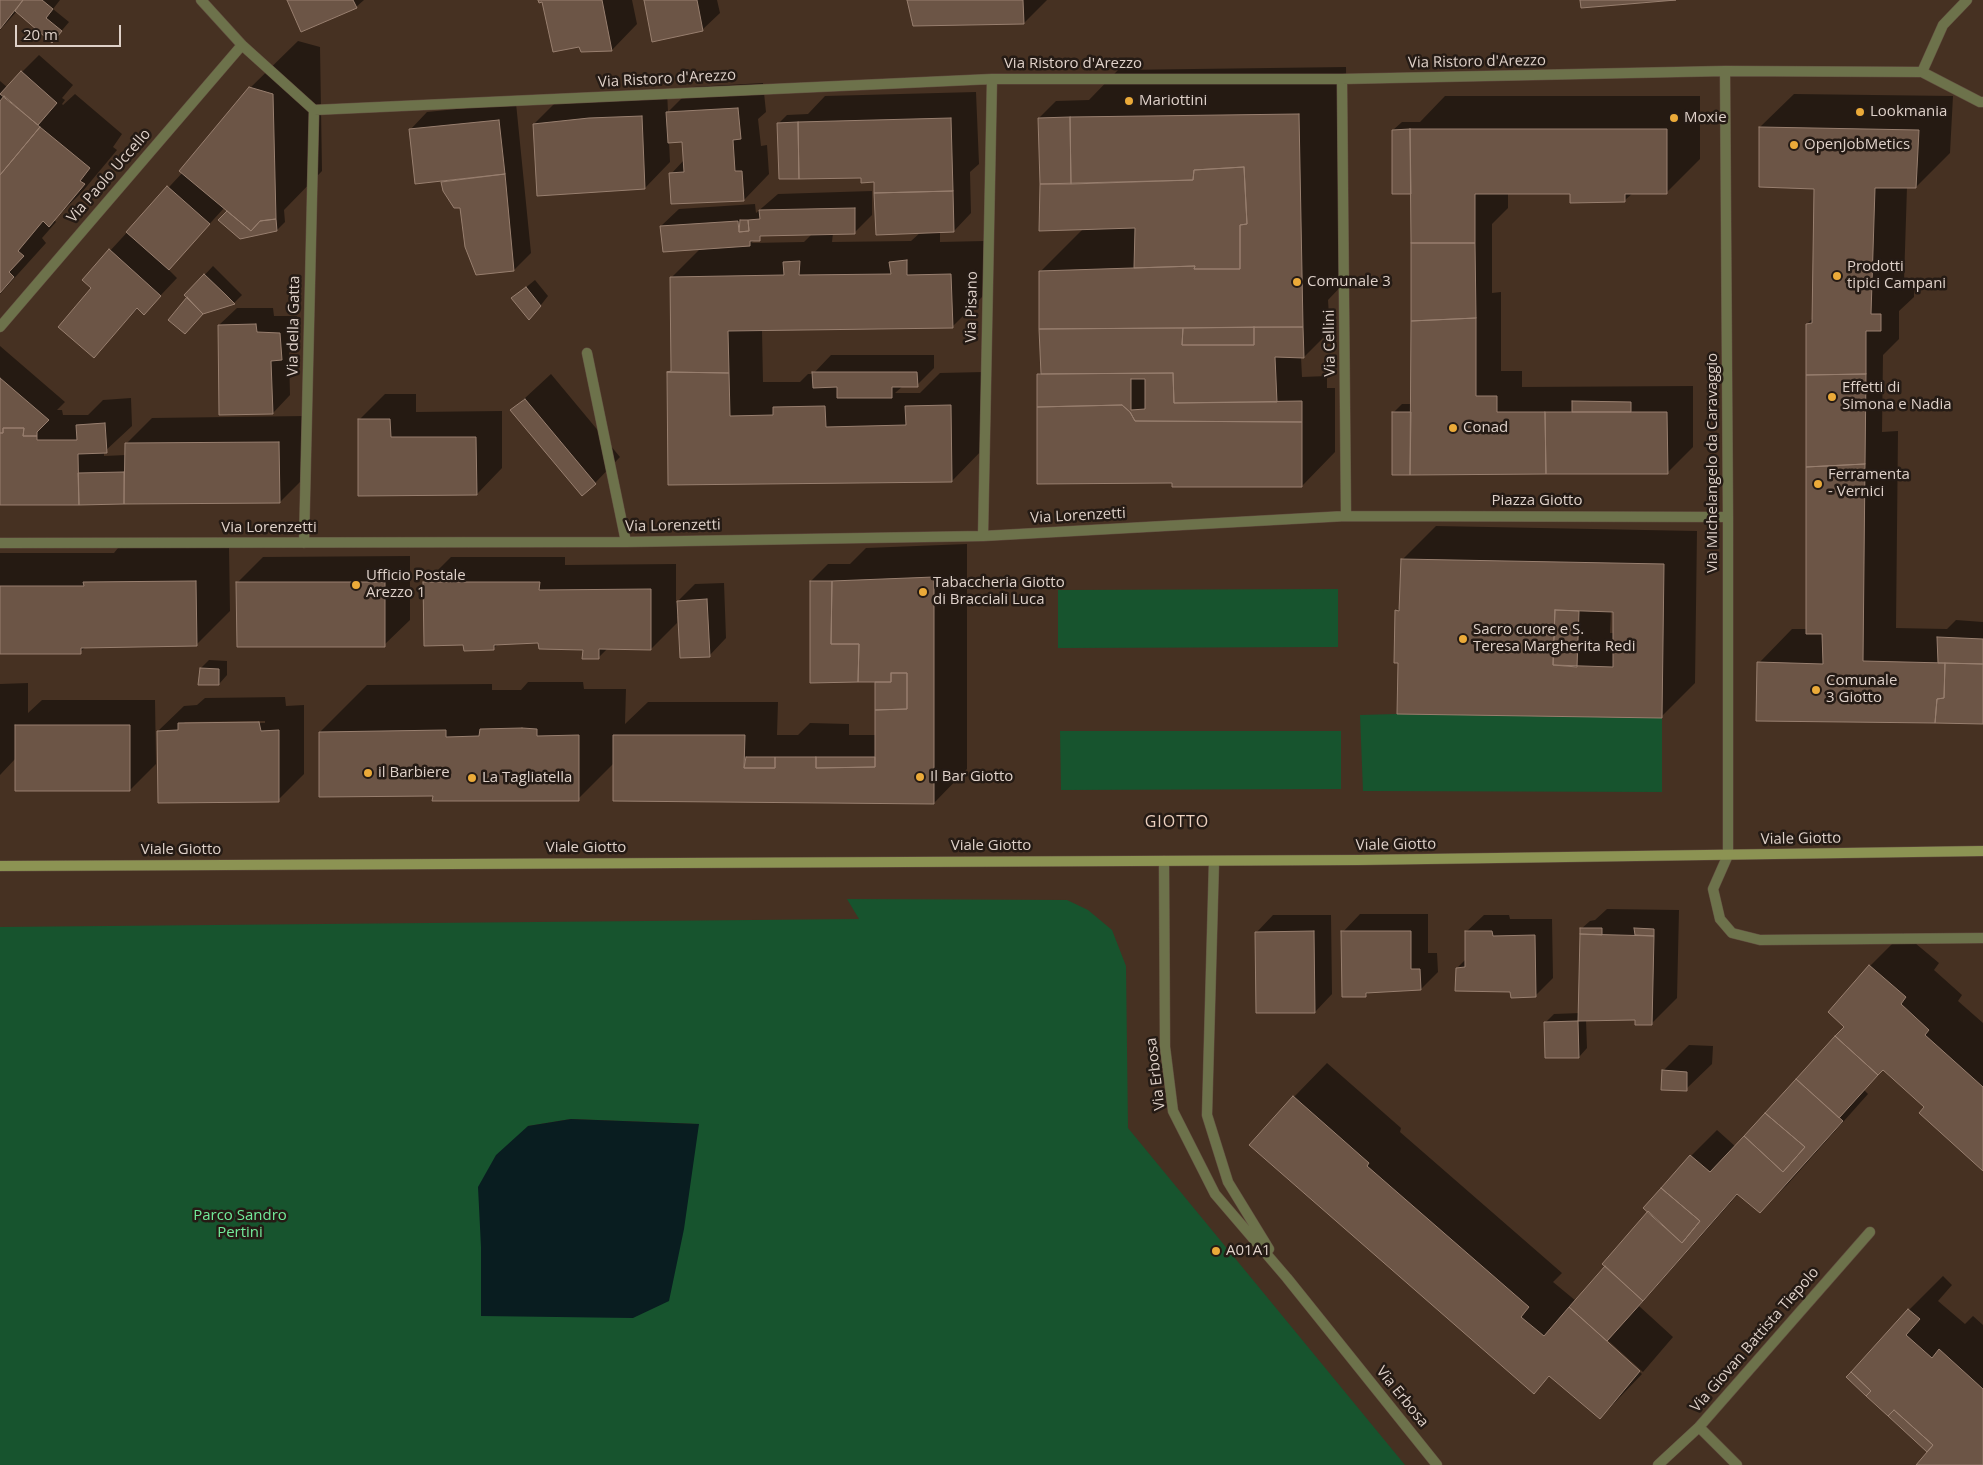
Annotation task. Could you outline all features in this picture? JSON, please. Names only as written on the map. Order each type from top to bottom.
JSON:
[{"type":"street","points":[[202,0],[242,45],[314,110]]},
{"type":"street","points":[[1922,72],[1943,25],[1967,0]]},
{"type":"street","name":"Via Paolo Uccello","points":[[0,327],[242,45]]},
{"type":"street","name":"Via Ristoro d'Arezzo","points":[[314,110],[992,79],[1342,80],[1725,72],[1922,72],[1983,102]]},
{"type":"street","name":"Via Michelangelo da Caravaggio","points":[[1725,72],[1728,855]]},
{"type":"street","name":"Via Pisano","points":[[983,536],[992,79]]},
{"type":"street","name":"Via Cellini","points":[[1342,80],[1346,516]]},
{"type":"street","name":"Via della Gatta","points":[[304,543],[314,110]]},
{"type":"street","points":[[587,353],[626,542]]},
{"type":"street","name":"Piazza Giotto","points":[[1346,516],[1728,516]]},
{"type":"street","name":"Via Lorenzetti","points":[[0,543],[626,542],[983,536],[1346,516]]},
{"type":"street","name":"Viale Giotto","points":[[0,866],[1164,861],[1983,851]]},
{"type":"street","points":[[1728,855],[1713,889],[1720,919],[1732,933],[1760,940],[1983,938]]},
{"type":"street","name":"Via Erbosa","points":[[1214,860],[1207,1115],[1228,1182],[1287,1278]]},
{"type":"street","name":"Via Erbosa","points":[[1164,861],[1165,1046],[1173,1111],[1215,1194],[1287,1278],[1437,1465]]},
{"type":"street","name":"Via Giovan Battista Tiepolo","points":[[1658,1465],[1699,1427],[1870,1232]]},
{"type":"street","points":[[1699,1427],[1737,1465]]},
{"type":"green space","points":[[1338,589],[1338,647],[1058,648],[1058,590]]},
{"type":"green space","points":[[1360,715],[1662,718],[1662,792],[1363,791]]},
{"type":"green space","points":[[1060,731],[1341,731],[1341,789],[1061,790]]},
{"type":"green space","name":"Parco Sandro Pertini","points":[[847,899],[1067,900],[1088,910],[1112,930],[1126,966],[1128,1128],[1405,1465],[0,1465],[0,927],[859,919]],"holes":[[[571,1119],[699,1124],[481,1316],[481,1247],[528,1126]]]},
{"type":"water","points":[[571,1119],[699,1124],[684,1229],[669,1301],[633,1318],[481,1316],[481,1247],[478,1187],[496,1155],[528,1126]]},
{"type":"building","points":[[0,0],[23,0],[0,29]]},
{"type":"building","points":[[23,0],[42,0],[53,9],[46,18],[62,31],[52,43],[15,11]]},
{"type":"building","points":[[287,0],[353,0],[357,8],[301,32]]},
{"type":"building","points":[[538,0],[602,0],[612,51],[581,52],[579,47],[553,52],[542,2],[539,3]]},
{"type":"building","points":[[644,0],[697,0],[703,31],[652,42]]},
{"type":"building","points":[[907,0],[1023,0],[1024,24],[913,26]]},
{"type":"building","points":[[1580,0],[1676,0],[1581,8]]},
{"type":"building","points":[[21,71],[57,103],[38,125],[0,94]]},
{"type":"building","points":[[249,87],[273,94],[276,219],[260,221],[251,231],[179,171]]},
{"type":"building","points":[[4,96],[40,127],[0,175],[0,101]]},
{"type":"building","points":[[738,108],[741,139],[733,140],[735,171],[742,171],[744,201],[671,204],[669,173],[684,172],[682,142],[668,143],[666,112]]},
{"type":"building","points":[[1299,114],[1303,327],[1039,329],[1039,271],[1195,266],[1194,269],[1240,269],[1240,225],[1247,224],[1244,167],[1194,170],[1193,180],[1071,184],[1070,117]]},
{"type":"building","points":[[642,116],[645,189],[537,196],[533,124],[589,118]]},
{"type":"building","points":[[1070,117],[1071,184],[1040,184],[1038,118]]},
{"type":"building","points":[[951,118],[953,191],[874,193],[874,182],[861,183],[861,178],[799,179],[798,122]]},
{"type":"building","points":[[499,120],[505,174],[415,184],[409,129]]},
{"type":"building","points":[[798,122],[799,179],[779,179],[777,123]]},
{"type":"building","points":[[40,127],[90,168],[80,181],[85,184],[49,227],[43,221],[18,251],[24,256],[9,272],[14,277],[0,293],[0,175]]},
{"type":"building","points":[[1759,127],[1919,130],[1916,188],[1875,188],[1871,314],[1881,314],[1881,331],[1866,331],[1866,374],[1806,375],[1806,324],[1812,323],[1814,189],[1759,187]]},
{"type":"building","points":[[1410,129],[1667,129],[1667,194],[1625,194],[1625,202],[1570,203],[1570,194],[1475,194],[1475,243],[1411,243]]},
{"type":"building","points":[[1410,129],[1411,194],[1392,194],[1392,130]]},
{"type":"building","points":[[1244,167],[1247,224],[1240,225],[1240,269],[1194,269],[1195,266],[1134,268],[1135,228],[1039,231],[1040,184],[1193,180],[1194,170]]},
{"type":"building","points":[[505,174],[514,271],[476,275],[465,247],[460,208],[454,208],[443,191],[441,182]]},
{"type":"building","points":[[167,186],[210,224],[169,270],[126,232]]},
{"type":"building","points":[[953,191],[954,232],[876,235],[874,193]]},
{"type":"building","points":[[855,208],[855,234],[760,236],[760,241],[750,241],[750,246],[663,252],[660,226],[738,221],[739,232],[749,231],[748,220],[760,219],[759,210]]},
{"type":"building","points":[[227,211],[251,231],[260,221],[276,219],[277,231],[240,239],[218,220]]},
{"type":"building","points":[[740,220],[748,220],[749,231],[739,232]]},
{"type":"building","points":[[1411,243],[1475,243],[1476,318],[1411,321]]},
{"type":"building","points":[[109,249],[161,296],[144,315],[137,308],[94,358],[58,327],[91,288],[82,280]]},
{"type":"building","points":[[907,260],[907,275],[951,274],[953,328],[728,331],[729,373],[667,372],[671,371],[670,277],[784,275],[783,262],[800,261],[799,275],[891,274],[889,262]]},
{"type":"building","points":[[204,274],[235,304],[203,314],[184,295]]},
{"type":"building","points":[[526,287],[541,306],[529,320],[511,298]]},
{"type":"building","points":[[187,297],[203,314],[185,334],[168,320]]},
{"type":"building","points":[[1476,318],[1476,396],[1497,396],[1497,412],[1545,412],[1546,474],[1410,475],[1411,321]]},
{"type":"building","points":[[256,324],[257,332],[280,333],[282,360],[271,361],[273,414],[219,415],[218,325]]},
{"type":"building","points":[[1254,327],[1254,345],[1182,345],[1183,328]]},
{"type":"building","points":[[1254,327],[1303,327],[1304,358],[1275,357],[1277,402],[1174,403],[1173,373],[1041,374],[1039,329],[1183,328],[1182,345],[1254,345]]},
{"type":"building","points":[[667,372],[729,373],[730,416],[773,415],[773,407],[825,406],[826,427],[906,425],[905,406],[951,405],[952,482],[668,485]]},
{"type":"building","points":[[812,372],[917,372],[918,387],[892,387],[892,398],[837,398],[837,387],[813,388]]},
{"type":"building","points":[[1173,373],[1174,403],[1302,401],[1302,422],[1135,421],[1130,412],[1122,405],[1037,407],[1037,374]],"holes":[[[1131,379],[1145,379],[1145,409],[1131,410]]]},
{"type":"building","points":[[1866,374],[1865,464],[1806,467],[1806,375]]},
{"type":"building","points":[[0,378],[49,420],[37,432],[37,436],[23,436],[24,428],[3,428],[3,433],[0,433]]},
{"type":"building","points":[[525,399],[596,484],[582,496],[510,410]]},
{"type":"building","points":[[1572,401],[1631,402],[1631,412],[1572,412]]},
{"type":"building","points":[[1122,405],[1130,412],[1135,421],[1302,422],[1302,487],[1172,487],[1172,483],[1037,484],[1037,407]]},
{"type":"building","points":[[1392,412],[1411,412],[1410,475],[1392,475]]},
{"type":"building","points":[[1545,412],[1667,412],[1668,474],[1546,474]]},
{"type":"building","points":[[358,419],[390,419],[391,437],[476,437],[477,495],[358,496]]},
{"type":"building","points":[[105,423],[107,453],[78,454],[79,505],[0,505],[0,433],[3,433],[3,428],[24,428],[23,436],[37,436],[37,440],[77,440],[76,425]]},
{"type":"building","points":[[279,442],[280,503],[124,504],[125,443]]},
{"type":"building","points":[[1865,464],[1863,661],[1945,663],[1944,698],[1937,699],[1935,723],[1756,721],[1757,662],[1823,664],[1822,634],[1806,634],[1806,467]]},
{"type":"building","points":[[124,472],[124,504],[79,505],[78,473]]},
{"type":"building","points":[[1401,559],[1664,564],[1662,718],[1397,714],[1398,663],[1394,663],[1395,610],[1399,611]],"holes":[[[1555,610],[1613,612],[1613,667],[1553,665]]]},
{"type":"building","points":[[934,577],[934,804],[613,801],[613,735],[745,735],[744,768],[775,768],[775,757],[816,757],[816,768],[875,767],[875,710],[907,709],[907,673],[891,673],[891,682],[858,682],[859,644],[831,644],[832,581]]},
{"type":"building","points":[[196,581],[197,646],[81,648],[81,654],[0,654],[0,586],[84,586],[83,582]]},
{"type":"building","points":[[810,581],[832,581],[831,644],[859,644],[858,682],[810,683]]},
{"type":"building","points":[[236,582],[385,582],[385,647],[237,647]]},
{"type":"building","points":[[423,582],[540,582],[539,590],[651,589],[651,650],[599,649],[599,659],[582,659],[583,650],[539,649],[538,643],[494,645],[494,650],[464,651],[463,645],[424,646]]},
{"type":"building","points":[[707,599],[710,657],[680,658],[677,601]]},
{"type":"building","points":[[1555,610],[1579,611],[1577,667],[1553,665]]},
{"type":"building","points":[[1937,637],[1983,639],[1983,664],[1938,663]]},
{"type":"building","points":[[1945,663],[1983,664],[1983,724],[1935,723],[1937,699],[1944,698]]},
{"type":"building","points":[[200,668],[219,669],[219,685],[198,685]]},
{"type":"building","points":[[891,673],[907,673],[907,709],[875,710],[875,682],[891,682]]},
{"type":"building","points":[[259,722],[261,731],[279,730],[279,802],[158,803],[157,731],[178,730],[178,723]]},
{"type":"building","points":[[15,725],[130,725],[130,791],[15,791]]},
{"type":"building","points":[[480,729],[537,729],[537,736],[579,735],[579,801],[432,801],[433,796],[319,797],[319,732],[446,730],[446,737],[479,736]]},
{"type":"building","points":[[746,757],[775,757],[775,768],[744,768]]},
{"type":"building","points":[[816,757],[875,757],[875,767],[816,768]]},
{"type":"building","points":[[1580,928],[1602,928],[1602,935],[1580,934]]},
{"type":"building","points":[[1634,928],[1654,929],[1654,936],[1635,935]]},
{"type":"building","points":[[1314,931],[1315,1013],[1256,1013],[1255,932]]},
{"type":"building","points":[[1341,931],[1411,931],[1411,969],[1420,969],[1421,990],[1366,993],[1366,997],[1342,997]]},
{"type":"building","points":[[1465,931],[1492,931],[1493,936],[1535,935],[1536,997],[1511,998],[1510,992],[1455,991],[1456,968],[1465,967]]},
{"type":"building","points":[[1580,934],[1654,936],[1652,1025],[1635,1025],[1635,1020],[1578,1021]]},
{"type":"building","points":[[1869,965],[1906,997],[1901,1004],[1929,1030],[1925,1035],[1983,1087],[1983,1171],[1919,1113],[1924,1107],[1883,1070],[1878,1075],[1835,1036],[1844,1027],[1828,1012]]},
{"type":"building","points":[[1578,1021],[1579,1058],[1545,1058],[1544,1022]]},
{"type":"building","points":[[1835,1036],[1878,1075],[1839,1118],[1796,1079]]},
{"type":"building","points":[[1662,1070],[1687,1072],[1687,1091],[1661,1090]]},
{"type":"building","points":[[1796,1079],[1843,1121],[1760,1213],[1737,1194],[1643,1301],[1602,1264],[1648,1211],[1682,1243],[1700,1221],[1661,1188],[1690,1155],[1710,1172],[1744,1136],[1783,1172],[1805,1147],[1765,1113]]},
{"type":"building","points":[[1293,1096],[1369,1163],[1367,1166],[1529,1307],[1521,1317],[1544,1336],[1569,1307],[1640,1371],[1600,1419],[1549,1376],[1534,1394],[1249,1145]]},
{"type":"building","points":[[1765,1113],[1805,1147],[1783,1172],[1744,1136]]},
{"type":"building","points":[[1661,1188],[1700,1221],[1682,1243],[1643,1208]]},
{"type":"building","points":[[1605,1266],[1643,1301],[1607,1341],[1569,1307]]},
{"type":"building","points":[[1908,1309],[1920,1319],[1906,1335],[1932,1358],[1939,1349],[1983,1389],[1983,1465],[1916,1465],[1933,1445],[1894,1410],[1888,1416],[1866,1396],[1871,1391],[1851,1372]]},
{"type":"building","points":[[1851,1372],[1871,1391],[1866,1396],[1846,1377]]},
{"type":"building","points":[[1894,1410],[1933,1445],[1927,1452],[1888,1416]]},
{"type":"place","name":"Mariottini","points":[[1129,101]]},
{"type":"place","name":"Lookmania","points":[[1860,112]]},
{"type":"place","name":"Moxie","points":[[1674,118]]},
{"type":"place","name":"OpenJobMetics","points":[[1794,145]]},
{"type":"place","name":"Prodotti tipici Campani","points":[[1837,276]]},
{"type":"place","name":"Comunale 3","points":[[1297,282]]},
{"type":"place","name":"Effetti di Simona e Nadia","points":[[1832,397]]},
{"type":"place","name":"Conad","points":[[1453,428]]},
{"type":"place","name":"Ferramenta - Vernici","points":[[1818,484]]},
{"type":"place","name":"Ufficio Postale Arezzo 1","points":[[356,585]]},
{"type":"place","name":"Tabaccheria Giotto di Bracciali Luca","points":[[923,592]]},
{"type":"place","name":"Sacro cuore e S. Teresa Margherita Redi","points":[[1463,639]]},
{"type":"place","name":"Comunale 3 Giotto","points":[[1816,690]]},
{"type":"place","name":"il Barbiere","points":[[368,773]]},
{"type":"place","name":"Il Bar Giotto","points":[[920,777]]},
{"type":"place","name":"La Tagliatella","points":[[472,778]]},
{"type":"place","name":"A01A1","points":[[1216,1251]]},
{"type":"district","name":"GIOTTO","points":[[1177,822]]}]
